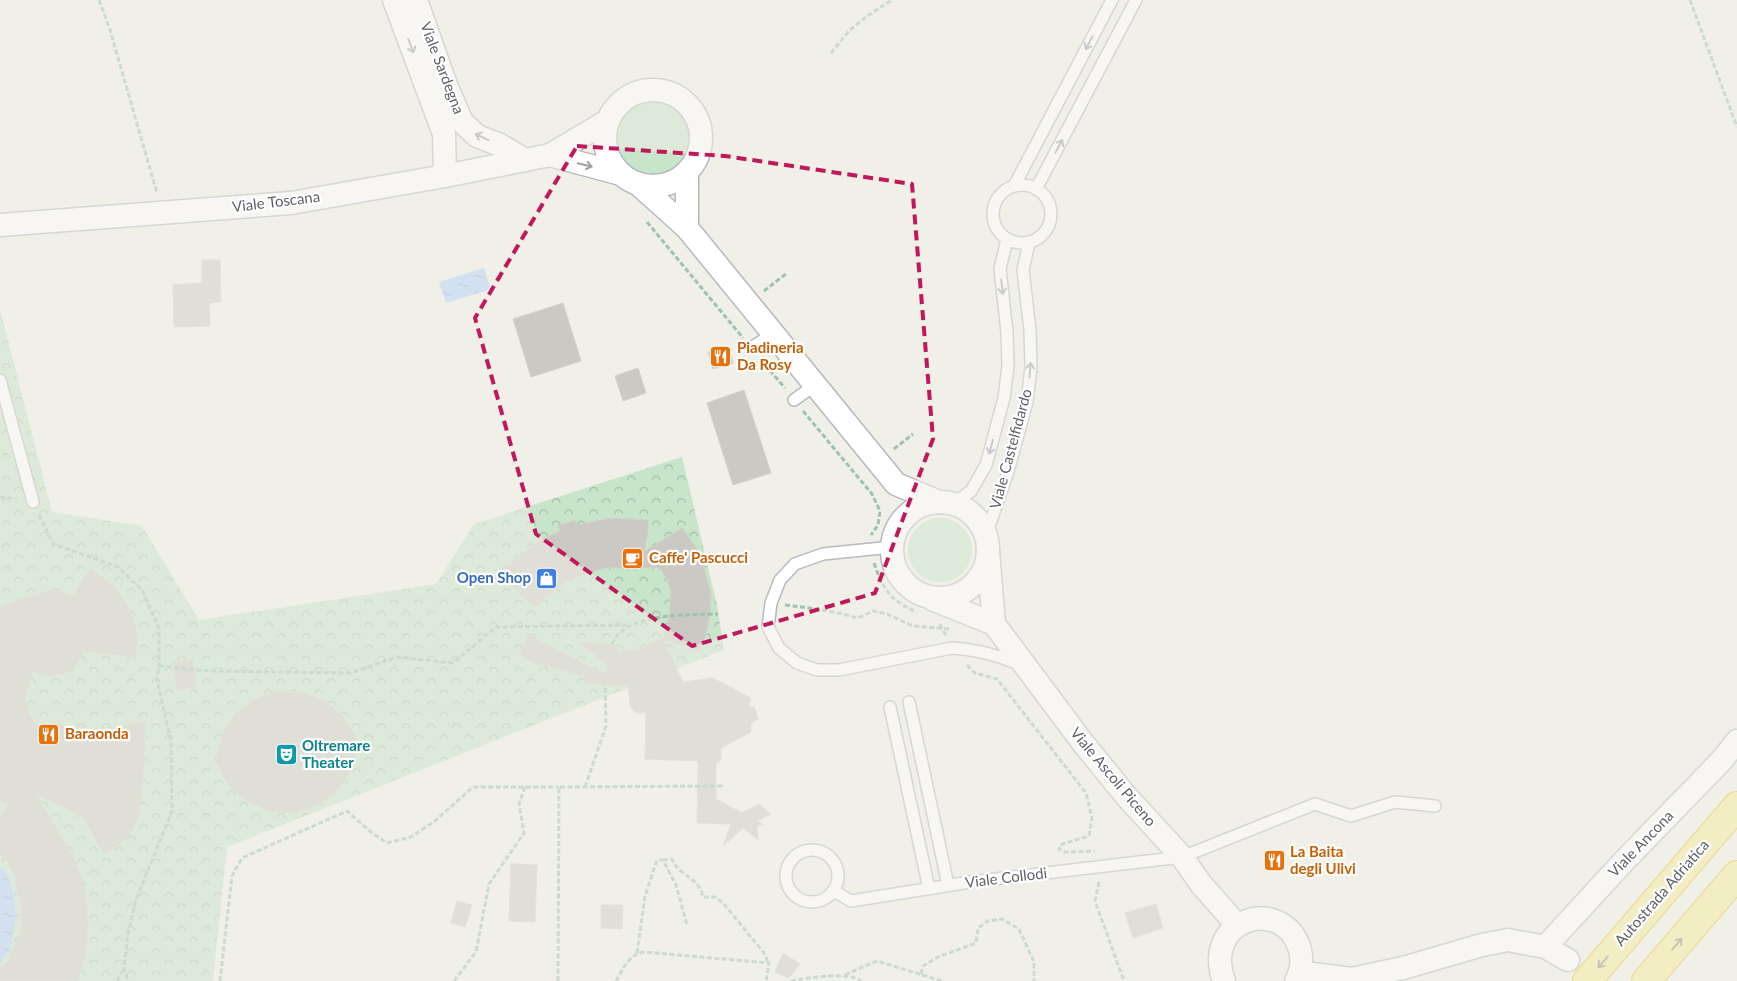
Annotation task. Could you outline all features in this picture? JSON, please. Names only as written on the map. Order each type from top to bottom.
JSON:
[{"type":"highway","name":"Autostrada Adriatica","points":[[1587,981],[1737,806]]},
{"type":"highway","points":[[1646,981],[1737,875]]},
{"type":"street","name":"Viale Sardegna","points":[[394,0],[444,134],[445,176]]},
{"type":"street","name":"Viale Sardegna","points":[[416,0],[446,85],[462,122],[477,136],[500,145],[525,160]]},
{"type":"street","points":[[629,179],[650,186],[664,185],[676,180],[686,172],[696,159],[700,143],[700,126],[693,111],[673,94],[648,90],[636,93],[615,108],[605,134],[606,149],[612,162],[629,179],[687,228],[896,484],[964,508],[973,515],[980,524],[987,543],[987,621],[924,605],[900,577],[894,563],[882,548]]},
{"type":"street","name":"Viale Toscana","points":[[0,225],[291,203],[445,176],[550,155],[609,120]]},
{"type":"street","name":"Viale Toscana","points":[[550,155],[629,179]]},
{"type":"street","points":[[686,172],[687,228]]},
{"type":"street","points":[[882,548],[896,484]]},
{"type":"street","points":[[882,548],[912,511],[925,505],[946,503]]},
{"type":"street","points":[[924,605],[939,598],[954,596],[968,590],[986,566],[987,543]]},
{"type":"street","name":"Viale Ascoli Piceno","points":[[987,621],[1026,667],[1083,743],[1127,797],[1182,857],[1201,884],[1237,925]]},
{"type":"street","name":"Viale Ancona","points":[[1545,947],[1626,859],[1722,760],[1737,741]]},
{"type":"street","points":[[1224,981],[1219,957],[1222,944],[1228,934],[1237,925],[1262,918],[1275,921],[1295,937],[1301,949],[1302,963],[1297,978]]},
{"type":"street","points":[[1297,978],[1312,974],[1352,979],[1403,968],[1482,945],[1508,940],[1545,947],[1568,960]]},
{"type":"lane","points":[[1014,186],[1112,0]]},
{"type":"lane","points":[[1036,189],[1136,0]]},
{"type":"lane","points":[[1022,185],[1036,189],[1047,200],[1051,214],[1047,229],[1036,239],[1029,242],[1022,243],[1007,239],[996,228],[993,212],[999,195],[1006,189],[1014,186],[1022,185]]},
{"type":"lane","name":"Viale Castelfidardo","points":[[946,503],[971,491],[986,465],[1004,398],[1008,366],[1007,332],[1000,269],[1007,239]]},
{"type":"lane","name":"Viale Castelfidardo","points":[[987,543],[1026,402],[1031,367],[1030,330],[1023,270],[1029,242]]},
{"type":"lane","points":[[751,348],[773,334]]},
{"type":"lane","points":[[0,380],[33,502]]},
{"type":"lane","points":[[794,400],[815,385]]},
{"type":"lane","points":[[882,548],[823,554],[795,564],[780,580],[771,603],[768,628],[779,648],[797,663],[817,670],[839,670],[952,648],[970,649],[996,655],[1026,667]]},
{"type":"lane","points":[[909,702],[948,886]]},
{"type":"lane","points":[[890,707],[929,888]]},
{"type":"lane","name":"Viale Collodi","points":[[834,891],[851,901],[929,888],[1182,857],[1315,804],[1351,816],[1395,802],[1435,806]]},
{"type":"lane","points":[[811,849],[827,854],[833,859],[839,875],[834,891],[828,897],[810,902],[801,900],[793,895],[788,888],[786,879],[786,869],[790,861],[796,855],[811,849]]},
{"type":"path","points":[[99,0],[110,30],[163,213]]},
{"type":"path","points":[[831,53],[849,31],[867,16],[892,0]]},
{"type":"path","points":[[1690,0],[1737,127]]},
{"type":"path","points":[[643,216],[872,494],[880,511],[878,525],[870,536],[882,548],[874,561],[880,580],[890,597],[904,607],[924,605]]},
{"type":"path","points":[[33,502],[53,544],[118,567],[143,591],[159,629],[157,680],[171,742],[172,811],[136,900],[128,933],[124,968],[118,981]]},
{"type":"path","points":[[771,603],[819,610],[834,610],[858,618],[873,612],[886,614],[912,626],[943,630],[958,629],[987,621]]},
{"type":"path","points":[[159,666],[209,671],[350,673],[396,657],[453,663],[496,627],[631,625],[650,619],[683,615],[718,614]]},
{"type":"path","points":[[939,622],[952,648],[975,673],[997,679],[1086,792],[1092,818],[1089,836],[1063,844],[1060,846],[1060,849],[1065,852],[1096,851],[1100,855],[1102,866],[1096,901],[1124,981]]},
{"type":"path","points":[[612,644],[615,637],[631,625]]},
{"type":"path","points":[[585,787],[606,726],[605,684]]},
{"type":"path","points":[[220,981],[232,876],[242,858],[347,810],[372,833],[387,843],[411,838],[435,821],[473,787],[725,786]]},
{"type":"path","points":[[454,981],[476,952],[489,884],[524,833],[519,804],[524,787]]},
{"type":"path","points":[[558,981],[559,787]]},
{"type":"path","points":[[637,953],[645,896],[657,860],[672,859],[676,868],[701,887],[703,896],[715,897],[723,903],[764,953],[769,963],[766,981]]},
{"type":"path","points":[[663,860],[676,885],[687,925]]},
{"type":"path","points":[[921,974],[924,966],[938,957],[976,943],[978,928],[988,921],[1002,919],[1019,929],[1034,962],[1034,981]]},
{"type":"path","points":[[616,981],[626,963],[637,953],[644,952],[769,963]]},
{"type":"path","points":[[845,976],[877,961],[942,981]]},
{"type":"path","points":[[124,968],[128,981]]},
{"type":"path","points":[[791,981],[845,976],[857,978],[861,981]]},
{"type":"highlighted area","points":[[577,146],[725,156],[912,184],[933,439],[875,593],[692,646],[536,534],[475,318]]},
{"type":"green space","points":[[653,97],[669,101],[682,109],[690,122],[694,138],[690,154],[682,167],[669,175],[653,179],[637,175],[624,167],[616,154],[612,138],[616,122],[624,109],[637,101]]},
{"type":"green space","points":[[0,309],[52,512],[142,526],[199,620],[436,584],[474,524],[682,457],[717,605],[724,650],[227,847],[213,981],[0,981]]},
{"type":"green space","points":[[940,518],[952,520],[963,527],[970,538],[972,550],[970,562],[963,573],[952,580],[940,582],[928,580],[917,573],[910,562],[908,550],[910,538],[917,527],[928,520]]},
{"type":"water","points":[[484,268],[491,289],[446,303],[439,282]]},
{"type":"water","points":[[3,868],[12,890],[15,916],[12,942],[7,954],[0,963],[0,869]]},
{"type":"building","points":[[202,260],[220,260],[221,302],[209,303],[210,326],[174,327],[173,285],[202,283]]},
{"type":"building","points":[[563,303],[581,361],[531,377],[513,319]]},
{"type":"building","name":"Piadineria Da Rosy","points":[[728,346],[733,363],[713,369],[708,352]]},
{"type":"building","points":[[638,368],[646,393],[623,401],[615,376]]},
{"type":"building","points":[[744,390],[771,473],[733,485],[707,403]]},
{"type":"building","points":[[610,518],[649,520],[645,551],[682,528],[696,547],[702,560],[711,593],[710,615],[706,635],[699,650],[663,640],[683,682],[713,678],[751,698],[749,706],[755,708],[758,719],[751,723],[751,732],[721,748],[721,760],[716,763],[716,799],[742,813],[759,804],[771,814],[757,821],[764,825],[757,825],[758,840],[743,828],[723,846],[731,824],[697,823],[698,761],[645,759],[646,713],[636,713],[632,709],[628,686],[585,683],[585,676],[537,664],[519,655],[529,635],[604,674],[609,666],[580,643],[615,644],[618,651],[637,650],[663,639],[669,618],[671,593],[667,579],[660,568],[605,568],[579,576],[563,584],[544,598],[536,608],[500,576],[519,555],[541,540],[560,531],[558,526],[575,520],[577,525]]},
{"type":"building","points":[[90,568],[113,585],[124,599],[133,618],[138,636],[136,657],[84,651],[78,663],[71,671],[47,676],[32,672],[25,699],[31,717],[41,731],[58,724],[70,727],[96,739],[127,725],[145,721],[145,750],[140,811],[132,832],[118,846],[104,854],[82,816],[36,794],[75,860],[85,888],[88,924],[85,957],[77,981],[0,981],[0,968],[6,963],[21,930],[22,909],[14,875],[8,863],[0,854],[0,817],[8,805],[0,800],[0,606],[51,590],[73,596]]},
{"type":"building","points":[[193,659],[197,687],[177,690],[173,662]]},
{"type":"building","name":"Oltremare Theater","points":[[278,691],[302,692],[325,701],[343,717],[356,738],[357,748],[350,772],[336,792],[316,806],[293,813],[269,811],[246,801],[228,785],[216,762],[222,735],[235,714],[255,699]]},
{"type":"building","points":[[511,864],[537,865],[535,922],[509,921]]},
{"type":"building","points":[[457,901],[472,905],[465,927],[451,923]]},
{"type":"building","points":[[1156,904],[1163,928],[1133,938],[1125,913]]},
{"type":"building","points":[[601,905],[623,905],[622,929],[601,928]]},
{"type":"building","points":[[783,953],[800,964],[789,978],[775,972]]},
{"type":"place","name":"Piadineria Da Rosy","points":[[721,357]]},
{"type":"place","name":"Caffe' Pascucci","points":[[633,558]]},
{"type":"place","name":"Open Shop","points":[[547,578]]},
{"type":"place","name":"Baraonda","points":[[49,734]]},
{"type":"place","name":"Oltremare Theater","points":[[286,755]]},
{"type":"place","name":"La Baita degli Ulivi","points":[[1274,861]]}]
